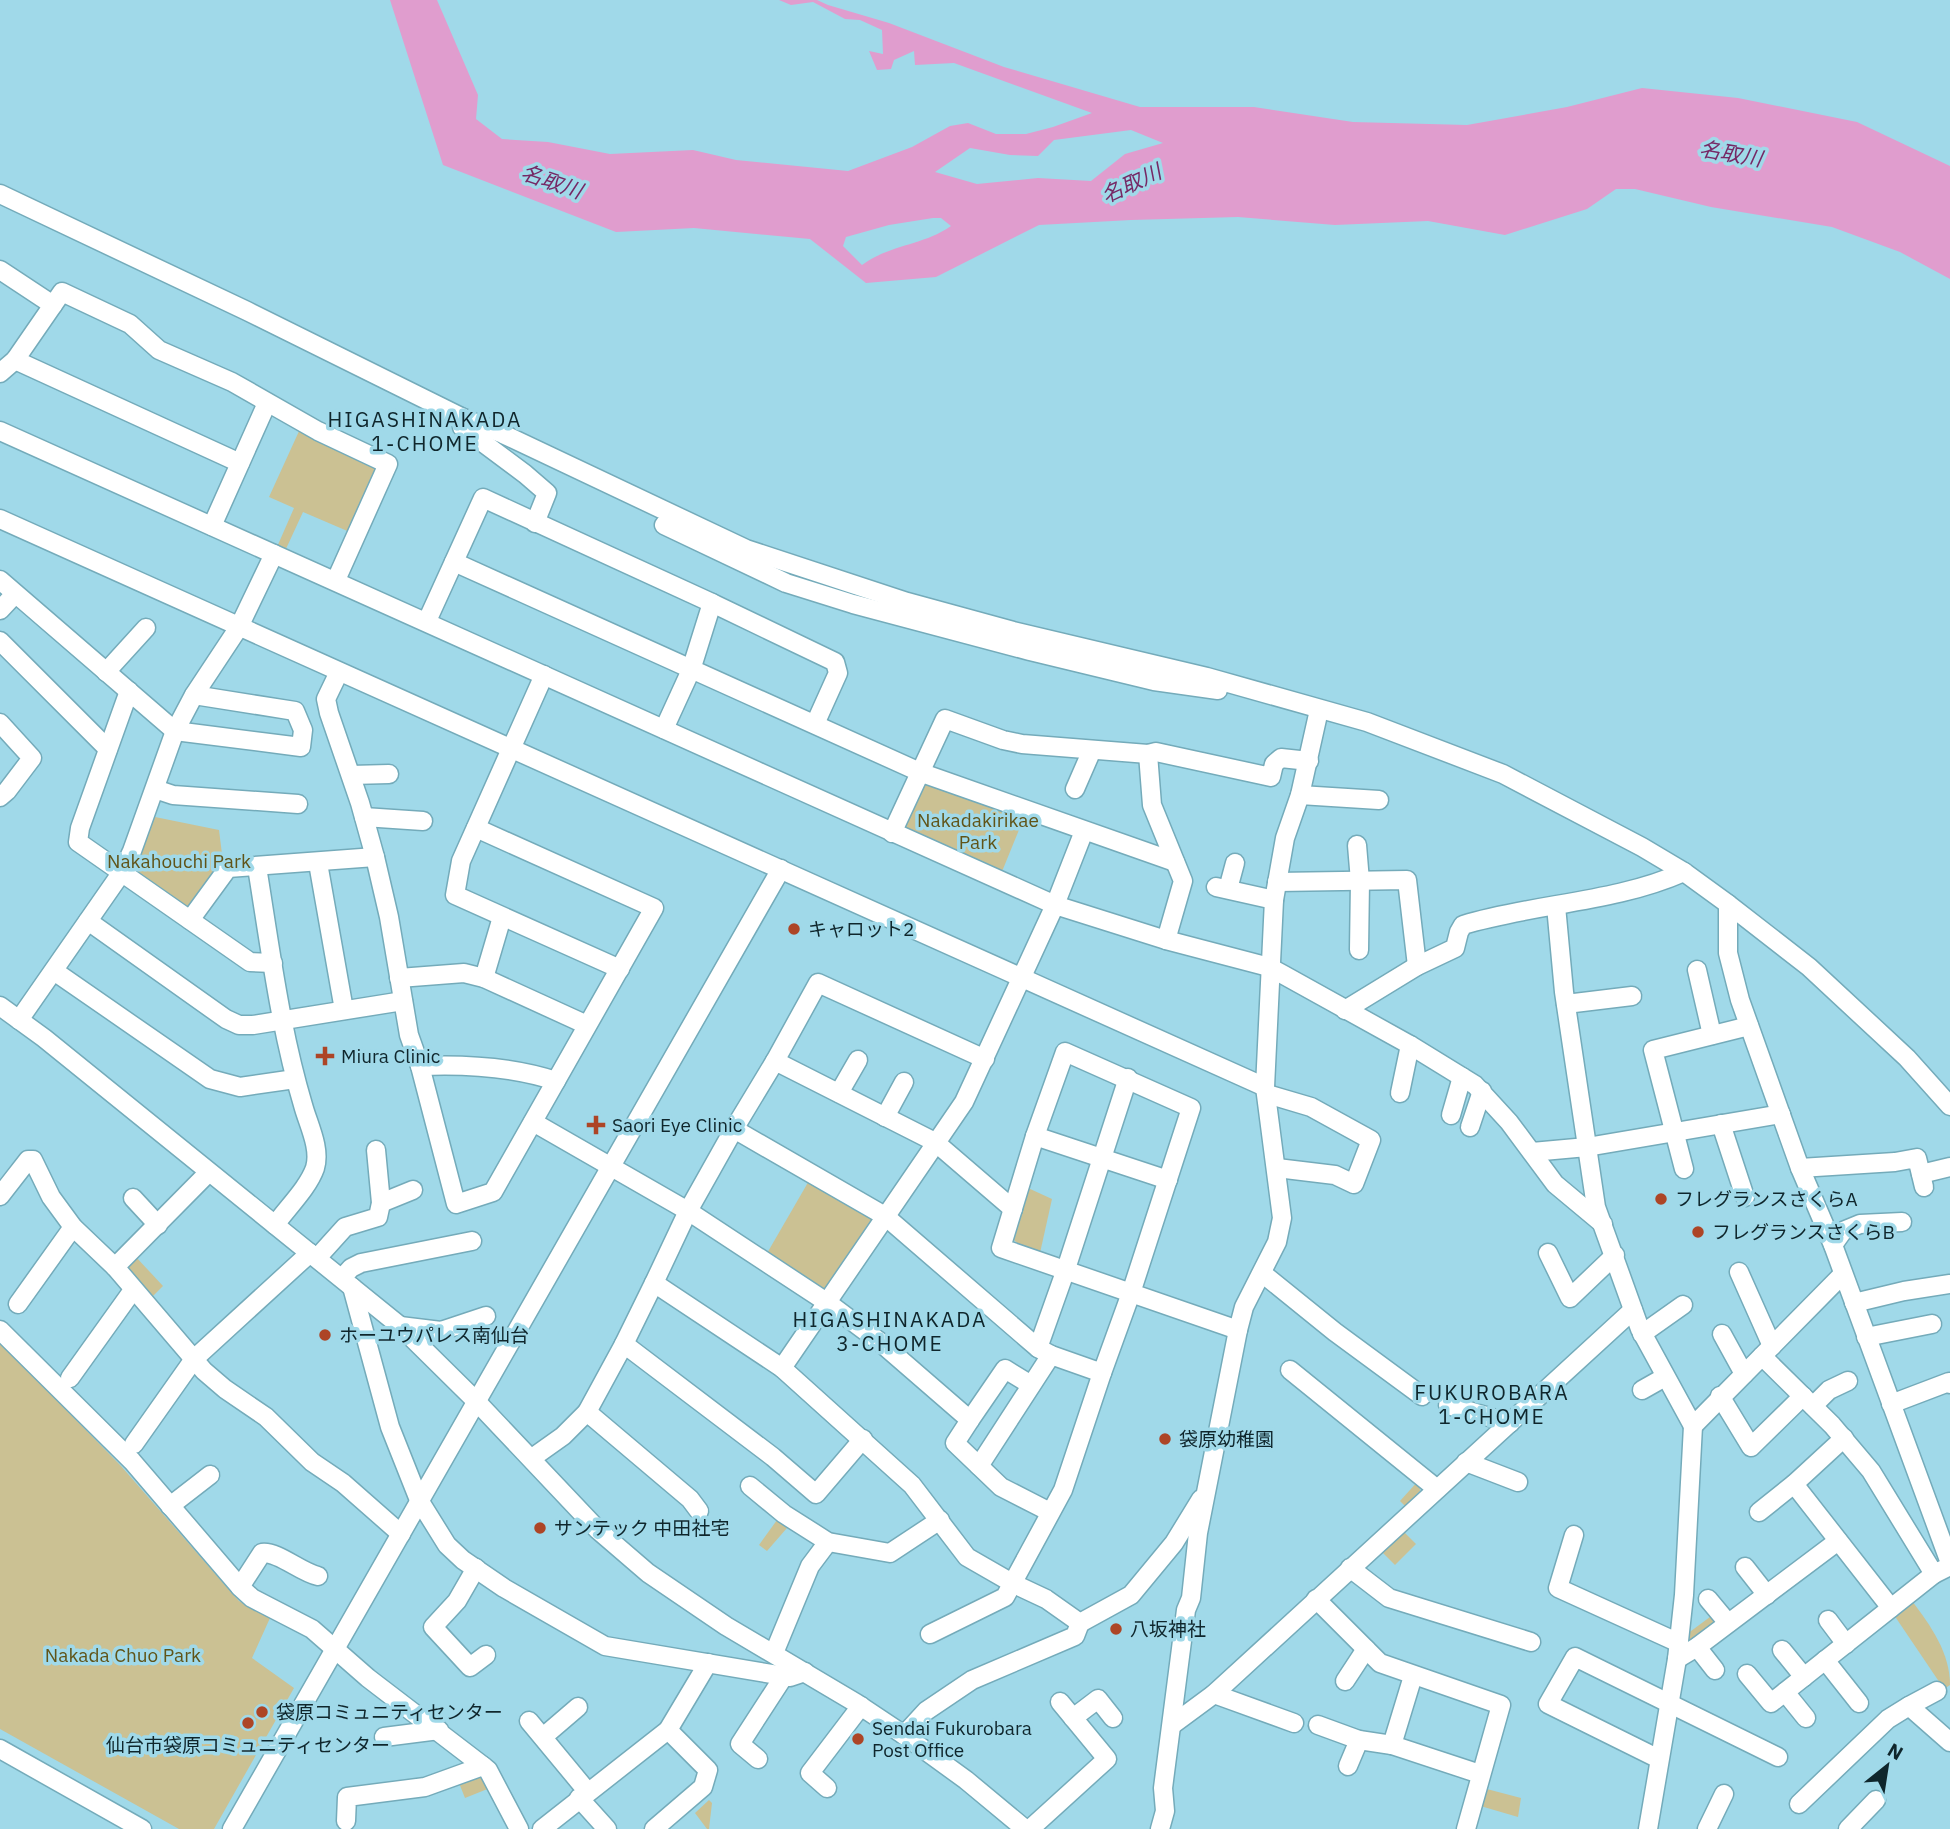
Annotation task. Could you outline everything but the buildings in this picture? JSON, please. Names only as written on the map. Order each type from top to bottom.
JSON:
[{"type":"street","points":[[0,194],[247,311],[461,417],[471,426],[554,472],[786,583],[930,626],[1142,678],[1284,698],[1367,722],[1503,774],[1620,835],[1684,872],[1728,904],[1809,967],[1907,1058],[1950,1106]]},
{"type":"street","points":[[0,205],[381,387],[445,415],[461,417]]},
{"type":"street","points":[[0,271],[52,305]]},
{"type":"street","points":[[0,373],[15,360],[62,292],[130,324],[159,350],[232,382],[318,430],[388,464],[336,580]]},
{"type":"street","points":[[15,360],[240,463]]},
{"type":"street","points":[[212,526],[267,402]]},
{"type":"street","points":[[461,417],[462,427],[547,493],[535,523]]},
{"type":"street","points":[[0,431],[1055,905],[1166,940],[1269,967],[1410,1045],[1482,1091],[1555,1184],[1603,1224]]},
{"type":"street","points":[[427,621],[483,498],[835,662],[838,673],[815,724]]},
{"type":"street","points":[[0,519],[780,869],[1266,1091],[1311,1107],[1371,1140],[1354,1184],[1335,1175],[1277,1168]]},
{"type":"street","points":[[19,1020],[122,872],[175,731],[194,695],[239,627],[274,554]]},
{"type":"street","points":[[454,562],[922,773],[1175,862]]},
{"type":"street","points":[[0,580],[175,731],[301,747],[303,730],[295,711],[194,695]]},
{"type":"street","points":[[0,610],[15,594]]},
{"type":"street","points":[[664,729],[691,670],[712,603]]},
{"type":"street","points":[[106,671],[146,628]]},
{"type":"street","points":[[0,642],[108,749]]},
{"type":"street","points":[[339,671],[326,699],[375,857],[389,917],[409,1035],[420,1066],[456,1204],[493,1192],[654,908],[476,828]]},
{"type":"street","points":[[544,675],[460,861],[455,895],[620,969]]},
{"type":"street","points":[[129,691],[80,828],[78,842],[250,962],[273,963]]},
{"type":"street","points":[[1160,1829],[1165,1811],[1163,1788],[1186,1610],[1191,1598],[1206,1490],[1244,1307],[1277,1242],[1282,1218],[1266,1091],[1269,967],[1274,901],[1285,838],[1300,795],[1319,710]]},
{"type":"street","points":[[892,833],[945,719],[1003,740],[1092,750],[1148,754],[1156,752],[1271,777],[1274,764],[1281,758],[1309,761]]},
{"type":"street","points":[[0,723],[32,758],[7,791],[0,796]]},
{"type":"street","points":[[1075,789],[1092,750]]},
{"type":"street","points":[[1148,754],[1152,805],[1183,881],[1166,940]]},
{"type":"street","points":[[351,775],[389,774]]},
{"type":"street","points":[[155,789],[173,794],[298,804]]},
{"type":"street","points":[[1300,795],[1379,800]]},
{"type":"street","points":[[364,817],[423,821]]},
{"type":"street","points":[[782,1368],[964,1102],[1055,905],[1084,831]]},
{"type":"street","points":[[1357,845],[1360,881],[1359,950]]},
{"type":"street","points":[[190,920],[228,869],[375,857]]},
{"type":"street","points":[[318,863],[344,1010]]},
{"type":"street","points":[[1236,863],[1222,888],[1274,901]]},
{"type":"street","points":[[257,867],[295,1079],[313,1135],[315,1167],[275,1225]]},
{"type":"street","points":[[232,1829],[780,869]]},
{"type":"street","points":[[1345,1010],[1417,966],[1455,948],[1459,932],[1464,925],[1658,883],[1684,872]]},
{"type":"street","points":[[1277,882],[1407,880],[1417,966]]},
{"type":"street","points":[[1728,904],[1728,953],[1749,1026],[1800,1168],[1833,1245],[1891,1404],[1945,1568]]},
{"type":"street","points":[[1556,906],[1566,1004],[1596,1207],[1643,1334],[1693,1426],[1684,1650],[1670,1703],[1648,1829]]},
{"type":"street","points":[[484,978],[502,917]]},
{"type":"street","points":[[88,921],[226,1019],[239,1025],[403,1001]]},
{"type":"street","points":[[1697,970],[1712,1035]]},
{"type":"street","points":[[54,971],[210,1079],[240,1087],[295,1079]]},
{"type":"street","points":[[399,978],[464,973],[484,978],[587,1025]]},
{"type":"street","points":[[532,1458],[562,1436],[587,1412],[624,1345],[688,1211],[818,983],[985,1059]]},
{"type":"street","points":[[1566,1004],[1632,996]]},
{"type":"street","points":[[0,1006],[44,1038],[400,1326],[532,1458],[598,1530],[648,1573],[694,1606],[861,1706],[904,1735],[1027,1829],[1107,1759],[1060,1702]]},
{"type":"street","points":[[1684,1169],[1653,1049],[1749,1026]]},
{"type":"street","points":[[1401,1093],[1410,1045]]},
{"type":"street","points":[[930,1634],[1005,1597],[1063,1490],[1131,1293],[1191,1108],[1065,1052],[1035,1136],[1002,1248],[1065,1272],[1131,1293],[1238,1330]]},
{"type":"street","points":[[839,1093],[858,1060]]},
{"type":"street","points":[[775,1061],[935,1142],[1013,1209]]},
{"type":"street","points":[[420,1066],[499,1069],[531,1073],[556,1081]]},
{"type":"street","points":[[1451,1115],[1462,1077]]},
{"type":"street","points":[[979,1466],[1031,1385],[1044,1351],[1065,1272],[1128,1078]]},
{"type":"street","points":[[885,1117],[904,1082]]},
{"type":"street","points":[[1470,1127],[1482,1091]]},
{"type":"street","points":[[1532,1152],[1587,1147],[1781,1114]]},
{"type":"street","points":[[533,1122],[688,1211],[828,1303],[880,1342],[970,1420]]},
{"type":"street","points":[[1721,1124],[1745,1197]]},
{"type":"street","points":[[734,1129],[885,1216],[1044,1351],[1102,1373]]},
{"type":"street","points":[[1035,1136],[1168,1180]]},
{"type":"street","points":[[134,1444],[194,1359],[345,1227],[378,1217],[381,1203],[376,1150]]},
{"type":"street","points":[[1800,1168],[1895,1162],[1917,1158],[1923,1181],[1950,1167]]},
{"type":"street","points":[[0,1196],[28,1160],[33,1160],[51,1197],[73,1227],[115,1267],[194,1359],[225,1390],[266,1417],[312,1462],[343,1483],[401,1534]]},
{"type":"street","points":[[115,1267],[208,1173]]},
{"type":"street","points":[[381,1203],[413,1190]]},
{"type":"street","points":[[133,1198],[158,1225]]},
{"type":"street","points":[[1833,1245],[1843,1231],[1860,1224],[1902,1222]]},
{"type":"street","points":[[18,1304],[73,1227]]},
{"type":"street","points":[[472,1241],[360,1263],[351,1268],[347,1282],[390,1427],[419,1500],[447,1545],[504,1588],[605,1646],[790,1677],[805,1672]]},
{"type":"street","points":[[1548,1253],[1570,1298],[1615,1255]]},
{"type":"street","points":[[1739,1272],[1767,1351],[1808,1401],[1844,1438],[1945,1568]]},
{"type":"street","points":[[1262,1273],[1335,1332],[1422,1396]]},
{"type":"street","points":[[1693,1426],[1843,1274]]},
{"type":"street","points":[[654,1283],[782,1368],[863,1439],[912,1485],[967,1558],[1046,1599],[1080,1623]]},
{"type":"street","points":[[1854,1303],[1950,1284]]},
{"type":"street","points":[[70,1378],[133,1290]]},
{"type":"street","points":[[1643,1334],[1683,1305]]},
{"type":"street","points":[[1172,1725],[1214,1694],[1633,1310]]},
{"type":"street","points":[[400,1326],[441,1331],[486,1316]]},
{"type":"street","points":[[1866,1337],[1932,1324]]},
{"type":"street","points":[[0,1330],[132,1461],[252,1598],[312,1629],[368,1678],[483,1766],[519,1829]]},
{"type":"street","points":[[1722,1334],[1744,1374]]},
{"type":"street","points":[[624,1345],[763,1449],[816,1494],[863,1439]]},
{"type":"street","points":[[1031,1385],[1004,1369],[955,1443],[1001,1487],[1051,1512]]},
{"type":"street","points":[[1290,1370],[1437,1489]]},
{"type":"street","points":[[1642,1390],[1665,1377]]},
{"type":"street","points":[[1720,1396],[1751,1447],[1808,1401],[1848,1381]]},
{"type":"street","points":[[1891,1404],[1949,1382],[1950,1384]]},
{"type":"street","points":[[1448,1405],[1510,1423]]},
{"type":"street","points":[[587,1412],[690,1499],[699,1511]]},
{"type":"street","points":[[1759,1511],[1844,1438]]},
{"type":"street","points":[[1466,1462],[1518,1482]]},
{"type":"street","points":[[170,1506],[210,1475]]},
{"type":"street","points":[[1794,1483],[1891,1608]]},
{"type":"street","points":[[750,1486],[784,1514],[828,1542],[890,1553],[940,1520]]},
{"type":"street","points":[[904,1735],[926,1711],[972,1679],[1075,1636],[1080,1623],[1131,1595],[1174,1543],[1206,1490]]},
{"type":"street","points":[[1574,1535],[1558,1588],[1684,1650],[1715,1670]]},
{"type":"street","points":[[1684,1650],[1728,1623],[1838,1541]]},
{"type":"street","points":[[774,1653],[810,1566],[828,1542]]},
{"type":"street","points":[[240,1587],[262,1553],[269,1552],[306,1573],[318,1576]]},
{"type":"street","points":[[1745,1567],[1767,1595]]},
{"type":"street","points":[[476,1568],[452,1605],[433,1627],[470,1667],[486,1655]]},
{"type":"street","points":[[1350,1568],[1389,1598],[1531,1642]]},
{"type":"street","points":[[1747,1674],[1771,1703],[1945,1568]]},
{"type":"street","points":[[1316,1599],[1380,1663],[1501,1705],[1466,1829]]},
{"type":"street","points":[[1708,1599],[1728,1623]]},
{"type":"street","points":[[1828,1620],[1846,1644]]},
{"type":"street","points":[[1345,1681],[1366,1649]]},
{"type":"street","points":[[1782,1650],[1804,1677]]},
{"type":"street","points":[[1659,1759],[1548,1704],[1575,1657],[1777,1757]]},
{"type":"street","points":[[1825,1660],[1859,1703]]},
{"type":"street","points":[[542,1829],[670,1726],[708,1663]]},
{"type":"street","points":[[758,1759],[740,1744],[784,1676]]},
{"type":"street","points":[[1392,1745],[1413,1676]]},
{"type":"street","points":[[1799,1804],[1888,1719],[1937,1691]]},
{"type":"street","points":[[1785,1692],[1806,1718]]},
{"type":"street","points":[[1214,1694],[1294,1723]]},
{"type":"street","points":[[1073,1718],[1098,1699],[1113,1718]]},
{"type":"street","points":[[827,1788],[810,1773],[861,1706]]},
{"type":"street","points":[[1909,1706],[1950,1742]]},
{"type":"street","points":[[543,1737],[578,1707]]},
{"type":"street","points":[[529,1720],[607,1829]]},
{"type":"street","points":[[1318,1725],[1359,1740],[1392,1745],[1480,1774]]},
{"type":"street","points":[[654,1829],[703,1787],[708,1770],[670,1726]]},
{"type":"street","points":[[384,1737],[439,1730]]},
{"type":"street","points":[[1348,1766],[1359,1740]]},
{"type":"street","points":[[0,1749],[142,1829]]},
{"type":"street","points":[[346,1821],[347,1797],[425,1787],[483,1766]]},
{"type":"street","points":[[1706,1829],[1724,1794]]},
{"type":"street","points":[[1848,1829],[1876,1800]]},
{"type":"green space","points":[[300,429],[375,464],[379,472],[352,533],[303,512],[285,551],[277,547],[294,508],[269,497]]},
{"type":"green space","name":"Nakadakirikae Park","points":[[930,782],[1025,815],[1001,874],[909,834],[902,825],[920,786]]},
{"type":"green space","name":"Nakahouchi Park","points":[[155,817],[219,830],[223,862],[195,906],[185,908],[138,880],[134,867]]},
{"type":"green space","points":[[810,1179],[875,1216],[826,1294],[766,1255]]},
{"type":"green space","points":[[1028,1188],[1052,1199],[1040,1253],[1022,1248],[1013,1239]]},
{"type":"green space","points":[[135,1256],[163,1286],[150,1299],[128,1275],[128,1264]]},
{"type":"green space","name":"Nakada Chuo Park","points":[[0,1342],[121,1466],[239,1601],[270,1618],[252,1658],[294,1688],[214,1829],[179,1829],[0,1729]]},
{"type":"green space","points":[[1419,1480],[1420,1491],[1405,1506],[1400,1501]]},
{"type":"green space","points":[[777,1520],[787,1528],[767,1551],[759,1545]]},
{"type":"green space","points":[[1402,1530],[1416,1544],[1395,1565],[1381,1551]]},
{"type":"green space","points":[[1912,1601],[1932,1630],[1947,1662],[1950,1685],[1944,1689],[1894,1615]]},
{"type":"green space","points":[[1714,1614],[1720,1621],[1690,1644],[1685,1641],[1687,1634]]},
{"type":"green space","points":[[477,1776],[483,1777],[490,1788],[465,1798],[459,1783]]},
{"type":"green space","points":[[1483,1788],[1521,1798],[1518,1817],[1477,1805]]},
{"type":"green space","points":[[709,1800],[712,1803],[707,1829],[695,1813]]},
{"type":"water","name":"名取川","points":[[390,0],[437,0],[478,95],[476,119],[502,139],[548,142],[610,154],[693,150],[736,160],[848,171],[912,147],[950,126],[968,123],[996,134],[1026,134],[1092,113],[954,63],[915,65],[914,51],[894,60],[891,69],[877,70],[869,51],[883,54],[882,30],[860,20],[845,19],[813,2],[791,5],[779,0],[817,0],[889,23],[1004,67],[1140,107],[1254,107],[1353,122],[1467,125],[1567,107],[1642,88],[1738,98],[1857,122],[1950,166],[1950,279],[1900,252],[1832,227],[1711,207],[1635,189],[1616,189],[1587,209],[1505,235],[1428,221],[1335,225],[1238,217],[1039,225],[936,277],[866,283],[810,239],[694,228],[616,232],[443,165]],"holes":[[[1131,130],[1163,143],[1125,154],[1091,181],[1038,178],[977,184],[935,172],[970,148],[1010,155],[1038,156],[1054,140]],[[941,218],[951,226],[929,238],[884,253],[862,265],[843,246],[846,237],[889,225]]]},
{"type":"place","name":"キャロット2","points":[[794,929]]},
{"type":"place","name":"Miura Clinic","points":[[325,1056]]},
{"type":"place","name":"Saori Eye Clinic","points":[[596,1125]]},
{"type":"place","name":"フレグランスさくらA","points":[[1661,1199]]},
{"type":"place","name":"フレグランスさくらB","points":[[1698,1232]]},
{"type":"place","name":"ホーユウパレス南仙台","points":[[325,1335]]},
{"type":"place","name":"袋原幼稚園","points":[[1165,1439]]},
{"type":"place","name":"サンテック 中田社宅","points":[[540,1528]]},
{"type":"place","name":"八坂神社","points":[[1116,1629]]},
{"type":"place","name":"袋原コミュニティセンター","points":[[262,1712]]},
{"type":"place","name":"仙台市袋原コミュニティセンター","points":[[248,1723]]},
{"type":"place","name":"Sendai Fukurobara Post Office","points":[[858,1739]]},
{"type":"district","name":"HIGASHINAKADA 1-CHOME","points":[[425,431]]},
{"type":"district","name":"HIGASHINAKADA 3-CHOME","points":[[890,1331]]},
{"type":"district","name":"FUKUROBARA 1-CHOME","points":[[1492,1404]]}]
